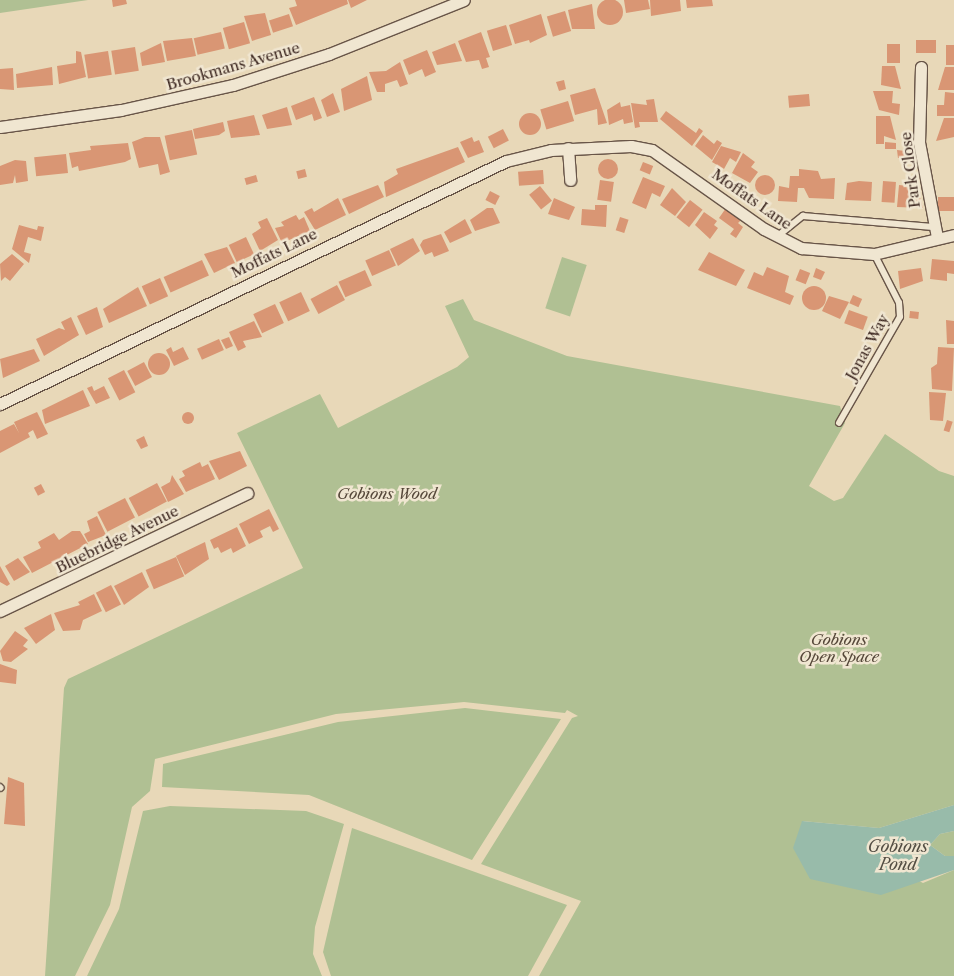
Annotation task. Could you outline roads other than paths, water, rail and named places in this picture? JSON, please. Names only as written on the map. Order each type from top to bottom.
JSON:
[{"type":"street","name":"Brookmans Avenue","points":[[0,127],[121,110],[233,85],[329,54],[464,0]]},
{"type":"street","name":"Park Close","points":[[921,67],[919,142],[935,232]]},
{"type":"street","name":"Moffats Lane","points":[[0,404],[506,161],[568,148],[631,146],[658,153],[777,237],[831,254],[874,254],[901,251],[935,232],[954,235]]},
{"type":"street","points":[[568,148],[570,180]]},
{"type":"street","name":"Bluebridge Avenue","points":[[0,611],[247,493]]},
{"type":"lane","points":[[777,237],[803,216],[935,232]]},
{"type":"lane","name":"Jonas Way","points":[[838,423],[900,317],[899,303],[874,254]]},
{"type":"water","name":"Gobions Pond","points":[[954,805],[954,831],[940,834],[930,845],[945,856],[954,856],[954,870],[881,895],[810,879],[793,848],[802,821],[879,828]]},
{"type":"park label","name":"Gobions Wood","points":[[387,494]]},
{"type":"park label","name":"Gobions Open Space","points":[[839,648]]}]
